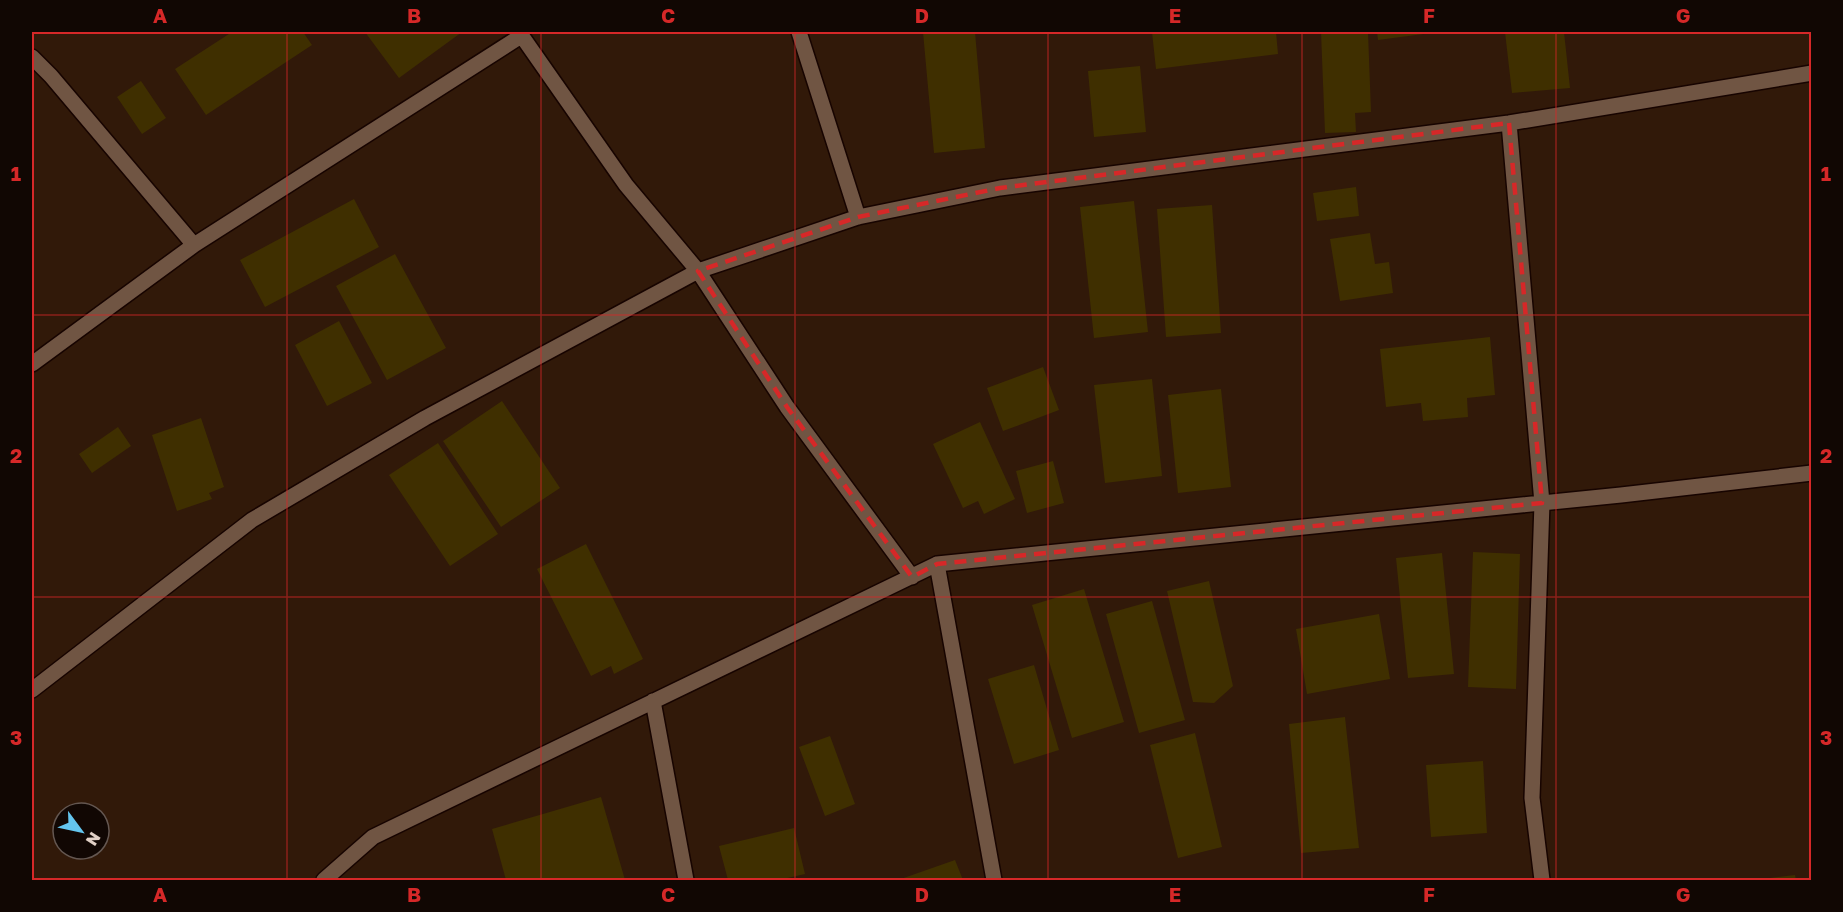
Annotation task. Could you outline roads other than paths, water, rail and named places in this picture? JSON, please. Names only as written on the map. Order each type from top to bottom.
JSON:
[{"type":"street","points":[[800,32],[858,217]]},
{"type":"street","points":[[32,364],[194,245],[520,34],[626,185],[698,271],[787,407],[912,577]]},
{"type":"street","points":[[32,57],[51,76],[194,245]]},
{"type":"street","points":[[32,690],[252,520],[425,418],[698,271],[858,217],[1000,188],[1509,123],[1812,73]]},
{"type":"street","points":[[1509,123],[1542,503],[1532,798],[1542,880]]},
{"type":"street","points":[[324,880],[373,837],[937,564],[1542,503],[1812,473]]},
{"type":"street","points":[[937,564],[994,880]]},
{"type":"street","points":[[653,701],[686,880]]}]
